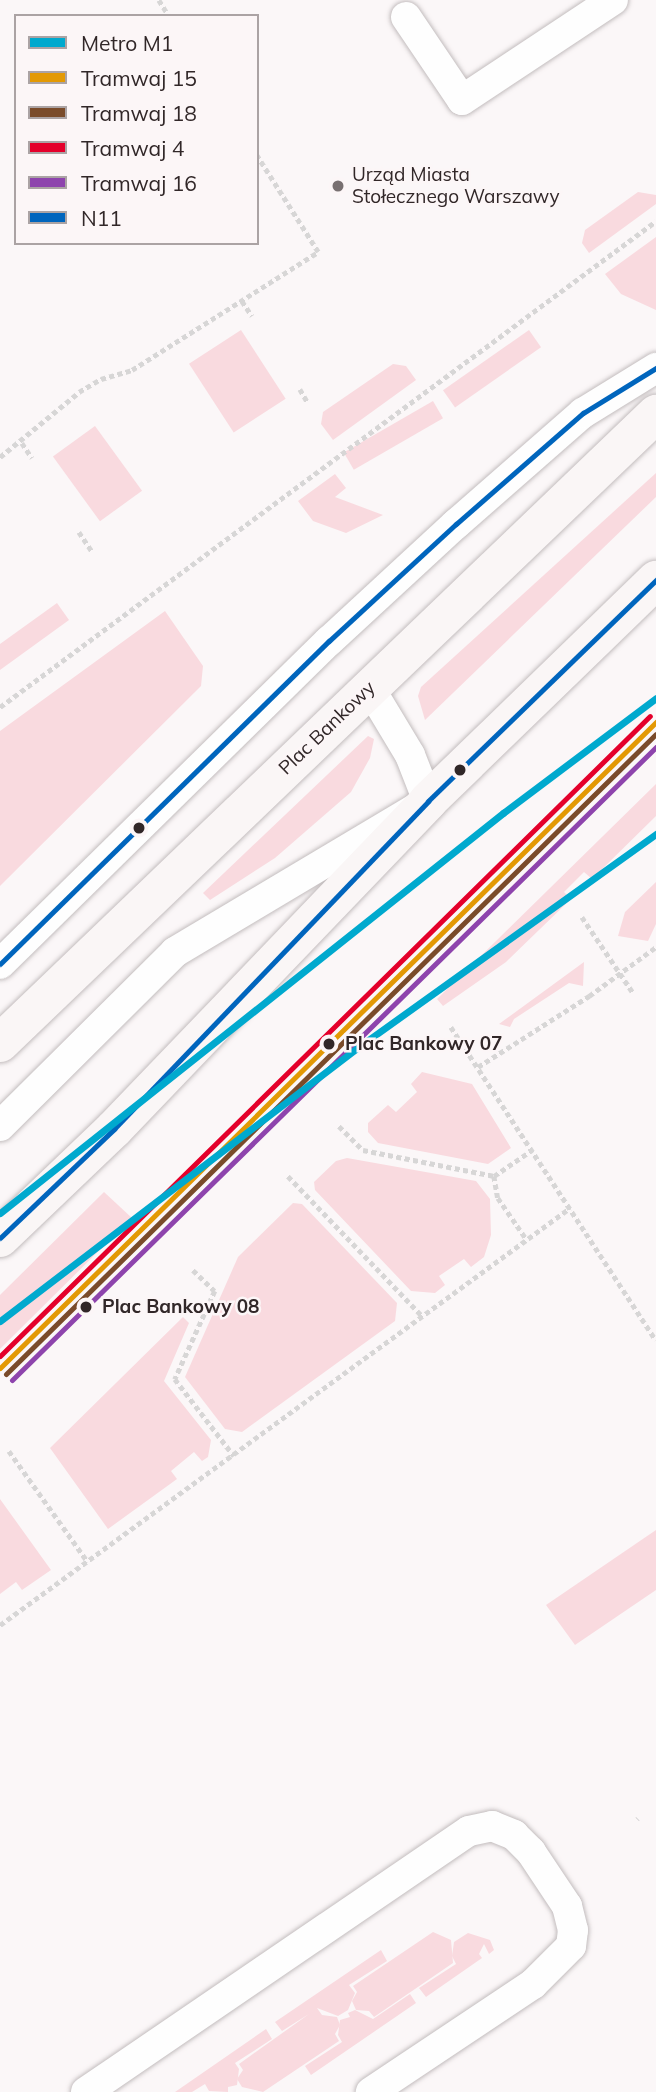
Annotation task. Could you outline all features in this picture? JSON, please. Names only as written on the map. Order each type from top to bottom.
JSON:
[{"type":"main road","name":"Plac Bankowy","points":[[0,1043],[656,414]]},
{"type":"main road","points":[[0,1238],[114,1129],[428,801],[656,580]]},
{"type":"lane","points":[[406,17],[461,100],[613,0]]},
{"type":"lane","points":[[0,964],[329,640],[456,524],[583,413],[656,368]]},
{"type":"lane","points":[[0,1126],[175,952],[428,801],[410,755],[369,687]]},
{"type":"lane","points":[[86,2092],[469,1831],[492,1826],[514,1835],[531,1852],[567,1906],[573,1930],[571,1946],[533,1984],[371,2092]]},
{"type":"path","points":[[0,457],[22,443],[79,392],[102,379],[132,370],[318,253],[259,159]]},
{"type":"path","points":[[0,707],[656,221]]},
{"type":"path","points":[[242,301],[252,316]]},
{"type":"path","points":[[300,389],[308,402]]},
{"type":"path","points":[[22,443],[32,458]]},
{"type":"path","points":[[79,532],[93,553]]},
{"type":"path","points":[[582,917],[634,994]]},
{"type":"path","points":[[478,1067],[589,996],[618,971],[656,947]]},
{"type":"path","points":[[451,1027],[656,1340]]},
{"type":"path","points":[[339,1126],[363,1150],[494,1176],[532,1150]]},
{"type":"path","points":[[288,1176],[423,1317]]},
{"type":"path","points":[[494,1176],[498,1198],[527,1240]]},
{"type":"path","points":[[0,1625],[570,1208]]},
{"type":"path","points":[[193,1270],[215,1292],[174,1378],[234,1456]]},
{"type":"path","points":[[9,1451],[88,1562]]},
{"type":"shaded area","points":[[638,192],[656,195],[656,204],[589,253],[582,243],[585,230]]},
{"type":"shaded area","points":[[656,237],[656,310],[621,294],[605,274]]},
{"type":"shaded area","points":[[241,330],[286,399],[234,433],[189,364]]},
{"type":"shaded area","points":[[529,330],[541,347],[455,407],[443,390]]},
{"type":"shaded area","points":[[393,364],[406,366],[416,380],[333,440],[321,424],[323,412]]},
{"type":"shaded area","points":[[433,401],[443,418],[354,470],[344,453]]},
{"type":"shaded area","points":[[95,426],[142,491],[100,521],[53,457]]},
{"type":"shaded area","points":[[656,473],[656,497],[425,720],[418,696],[421,687]]},
{"type":"shaded area","points":[[335,474],[346,488],[335,497],[383,515],[346,533],[313,521],[298,501]]},
{"type":"shaded area","points":[[57,603],[69,620],[0,670],[0,644]]},
{"type":"shaded area","points":[[165,611],[203,666],[201,686],[0,886],[0,731]]},
{"type":"shaded area","points":[[368,736],[374,739],[370,758],[351,792],[275,858],[210,900],[203,893]]},
{"type":"shaded area","points":[[656,784],[656,816],[592,879],[584,872],[564,892],[571,899],[506,962],[443,1006],[437,999]]},
{"type":"shaded area","points":[[656,882],[656,924],[648,941],[618,936],[625,912]]},
{"type":"shaded area","points":[[584,962],[583,986],[569,983],[514,1019],[510,1027],[499,1024]]},
{"type":"shaded area","points":[[422,1072],[472,1084],[511,1148],[488,1164],[378,1143],[368,1132],[368,1123],[388,1105],[396,1112],[417,1092],[411,1084]]},
{"type":"shaded area","points":[[347,1158],[476,1181],[490,1199],[491,1235],[484,1257],[471,1267],[464,1259],[439,1276],[445,1285],[435,1293],[411,1291],[315,1190],[314,1182],[336,1161]]},
{"type":"shaded area","points":[[104,1192],[132,1218],[0,1349],[0,1295]]},
{"type":"shaded area","points":[[293,1203],[302,1204],[397,1303],[395,1321],[242,1432],[225,1429],[185,1377],[238,1257]]},
{"type":"shaded area","points":[[183,1317],[189,1323],[164,1381],[211,1440],[208,1457],[202,1461],[194,1452],[171,1471],[177,1479],[108,1529],[50,1448]]},
{"type":"shaded area","points":[[0,1499],[51,1570],[22,1590],[16,1582],[0,1594]]},
{"type":"shaded area","points":[[656,1530],[656,1590],[575,1645],[546,1605]]},
{"type":"shaded area","points":[[433,1932],[451,1940],[453,1963],[374,2017],[369,2011],[356,2010],[352,2001],[357,1992],[353,1986]]},
{"type":"shaded area","points":[[468,1933],[490,1940],[494,1950],[489,1954],[484,1944],[479,1954],[482,1958],[426,1997],[419,1988],[456,1964],[452,1956],[454,1942]]},
{"type":"shaded area","points":[[381,1950],[387,1961],[349,1985],[355,1993],[348,2010],[338,2016],[317,2008],[322,2015],[337,2017],[340,2025],[335,2034],[339,2041],[263,2092],[242,2087],[237,2079],[243,2070],[239,2064],[309,2014],[282,2031],[275,2022]]},
{"type":"shaded area","points":[[410,1994],[416,2003],[311,2075],[305,2066],[342,2042],[338,2035],[340,2020],[350,2017],[348,2013],[355,2010],[373,2019]]},
{"type":"shaded area","points":[[266,2029],[272,2039],[235,2063],[239,2069],[237,2085],[228,2087],[228,2092],[209,2091],[205,2084],[192,2092],[175,2092]]},
{"type":"metro line","name":"M1","points":[[0,1213],[503,813],[656,698]]},
{"type":"metro line","name":"M1","points":[[0,1321],[357,1048],[656,834]]},
{"type":"tram line","name":"4","points":[[0,1356],[650,716]]},
{"type":"tram line","name":"15","points":[[0,1368],[656,722]]},
{"type":"tram line","name":"18","points":[[6,1374],[656,734]]},
{"type":"tram line","name":"16","points":[[12,1380],[656,747]]},
{"type":"transit line","name":"N11","points":[[0,964],[329,641],[456,524],[583,413],[656,368]]},
{"type":"transit line","name":"N11","points":[[0,1238],[114,1129],[428,801],[656,580]]},
{"type":"place","name":"Urząd Miasta Stołecznego Warszawy","points":[[338,186]]},
{"type":"place","name":"Plac Bankowy 07","points":[[329,1044]]},
{"type":"place","name":"Plac Bankowy 08","points":[[86,1307]]}]
